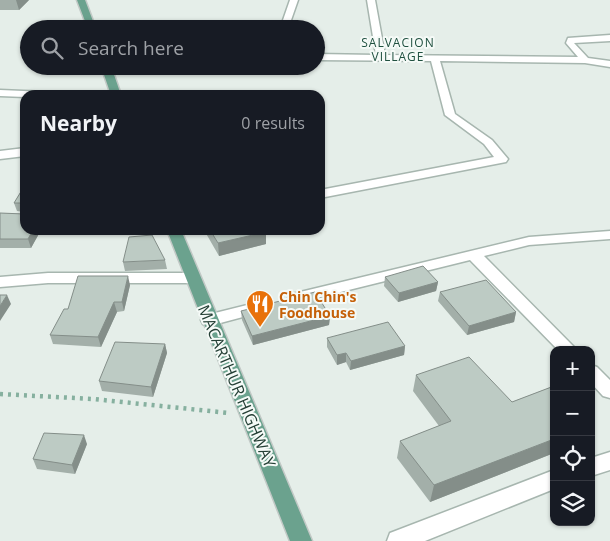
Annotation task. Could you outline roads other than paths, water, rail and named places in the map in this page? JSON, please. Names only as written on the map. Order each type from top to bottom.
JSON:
[{"type":"main road","points":[[81,0],[89,20]]},
{"type":"main road","points":[[109,75],[114,90]]},
{"type":"main road","name":"MACARTHUR HIGHWAY","points":[[176,235],[209,320],[301,541]]},
{"type":"street","points":[[287,20],[294,0]]},
{"type":"street","points":[[371,0],[381,57]]},
{"type":"street","points":[[585,60],[570,42],[571,40],[610,38]]},
{"type":"street","points":[[325,57],[585,60],[610,64]]},
{"type":"street","points":[[325,193],[502,158],[488,142],[450,115],[435,58]]},
{"type":"street","points":[[0,93],[20,94]]},
{"type":"street","points":[[0,155],[20,153]]},
{"type":"street","points":[[209,320],[529,241],[610,235]]},
{"type":"street","points":[[474,254],[565,346]]},
{"type":"street","points":[[0,282],[48,278],[192,278]]},
{"type":"street","points":[[595,376],[610,391]]},
{"type":"street","points":[[595,466],[610,461]]},
{"type":"street","points":[[398,541],[550,481]]},
{"type":"place","name":"Chin Chin's Foodhouse","points":[[260,328]]},
{"type":"district","name":"SALVACION VILLAGE","points":[[398,49]]}]
